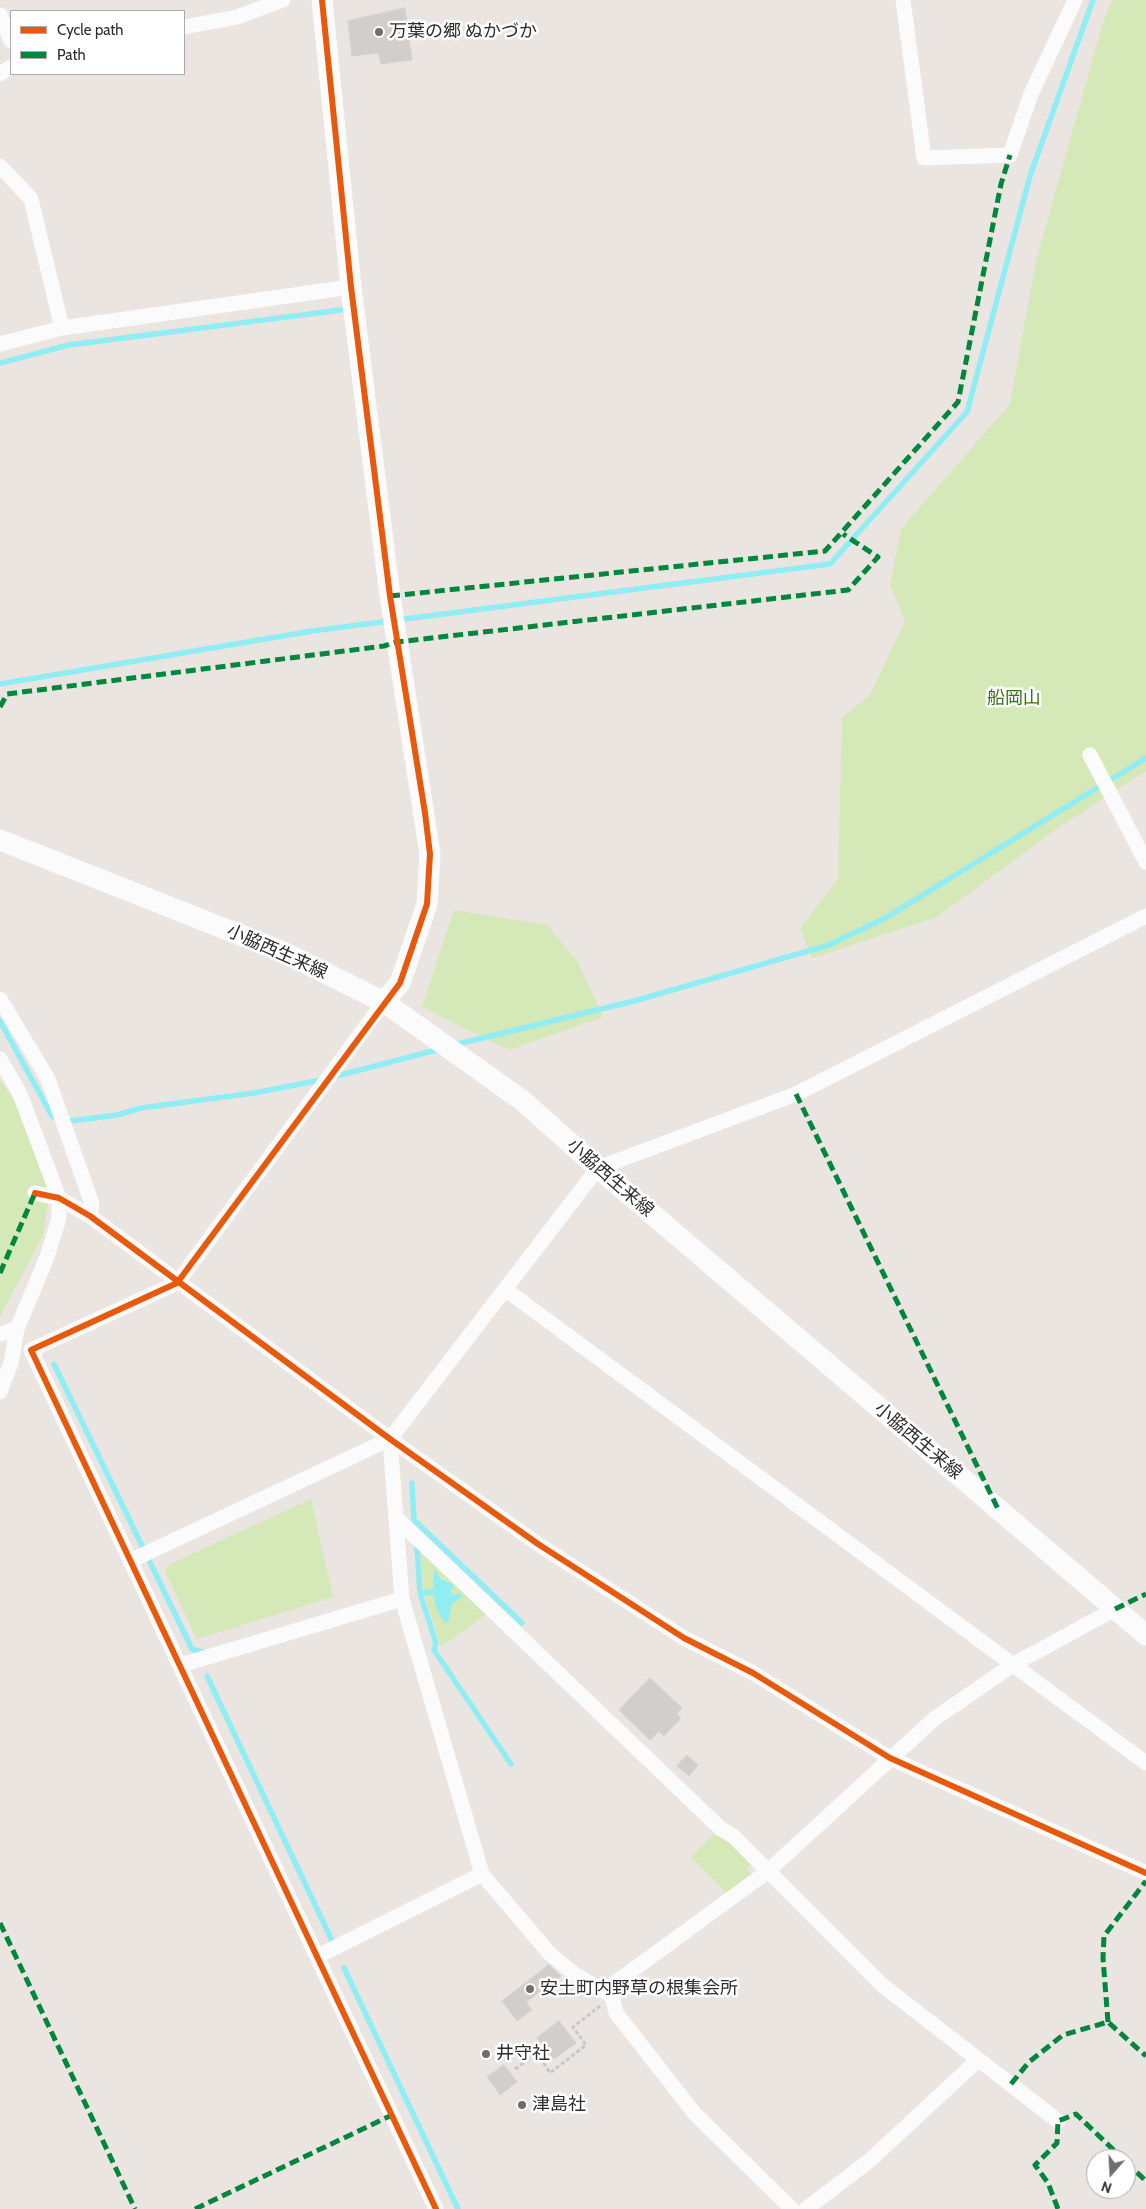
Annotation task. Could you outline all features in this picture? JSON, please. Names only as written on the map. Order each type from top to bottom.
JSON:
[{"type":"main road","points":[[322,0],[351,287],[390,596],[430,854],[427,904],[400,983],[384,1002]]},
{"type":"main road","name":"小脇西生来線","points":[[0,840],[281,951],[384,1002],[523,1102],[1146,1635]]},
{"type":"street","points":[[185,27],[237,16],[283,0]]},
{"type":"street","points":[[903,0],[924,158],[1010,155],[1031,94],[1075,0]]},
{"type":"street","points":[[0,15],[10,39]]},
{"type":"street","points":[[0,166],[31,199],[62,328]]},
{"type":"street","points":[[0,344],[62,328],[351,287]]},
{"type":"street","points":[[1090,755],[1146,862]]},
{"type":"street","points":[[130,1561],[390,1440],[598,1168],[796,1094],[1146,916]]},
{"type":"street","points":[[0,999],[48,1079],[92,1204],[90,1216]]},
{"type":"street","points":[[31,1350],[177,1283],[384,1002]]},
{"type":"street","points":[[0,1059],[20,1094],[60,1198],[59,1218],[47,1256],[17,1329],[11,1363],[0,1392]]},
{"type":"street","points":[[35,1193],[60,1198],[90,1216],[177,1283],[390,1440],[538,1544],[676,1632],[753,1673],[890,1758],[1146,1874]]},
{"type":"street","points":[[505,1289],[1146,1763]]},
{"type":"street","points":[[0,1334],[17,1329]]},
{"type":"street","points":[[17,1329],[31,1350],[181,1665],[436,2209]]},
{"type":"street","points":[[390,1440],[402,1599],[482,1874],[550,1954],[576,1975],[608,1994],[616,2013],[695,2114],[792,2209]]},
{"type":"street","points":[[396,1518],[720,1828],[734,1836],[767,1872],[882,1985],[1058,2120]]},
{"type":"street","points":[[181,1665],[402,1599]]},
{"type":"street","points":[[608,1994],[767,1872],[934,1719],[1014,1664],[1115,1609]]},
{"type":"street","points":[[318,1956],[482,1874]]},
{"type":"street","points":[[806,2209],[869,2161],[978,2060]]},
{"type":"path","points":[[515,2069],[537,2053],[550,2073],[586,2045],[573,2027],[608,1994]]},
{"type":"green space","name":"船岡山","points":[[1112,0],[1146,0],[1146,771],[1059,827],[937,917],[812,958],[800,928],[838,879],[842,718],[870,695],[905,621],[890,585],[901,529],[1010,404],[1036,261],[1102,26]]},
{"type":"green space","points":[[454,910],[547,925],[578,962],[603,1017],[509,1050],[422,1007]]},
{"type":"green space","points":[[0,1079],[54,1162],[43,1235],[0,1317]]},
{"type":"green space","points":[[311,1499],[333,1597],[197,1639],[165,1571],[168,1565]]},
{"type":"green space","points":[[420,1546],[488,1613],[441,1647],[424,1593]]},
{"type":"green space","points":[[720,1828],[753,1862],[746,1869],[756,1878],[733,1900],[691,1857]]},
{"type":"water","points":[[434,1569],[441,1579],[454,1585],[451,1590],[452,1595],[460,1593],[462,1597],[451,1605],[449,1621],[446,1623],[441,1617],[436,1604]]},
{"type":"building","name":"万葉の郷 ぬかづか","points":[[405,8],[412,60],[381,64],[378,53],[352,56],[348,21]]},
{"type":"building","points":[[650,1678],[682,1708],[677,1714],[681,1718],[664,1736],[659,1731],[650,1740],[619,1710]]},
{"type":"building","points":[[687,1755],[698,1765],[689,1776],[677,1766]]},
{"type":"building","name":"安土町内野草の根集会所","points":[[549,1965],[561,1976],[526,2002],[532,2010],[517,2021],[502,2001]]},
{"type":"building","points":[[559,2021],[576,2043],[554,2059],[537,2038]]},
{"type":"building","points":[[504,2065],[517,2082],[500,2095],[487,2077]]},
{"type":"waterway","points":[[0,684],[312,631],[830,564],[967,412],[1030,176],[1093,0]]},
{"type":"waterway","points":[[0,363],[69,345],[341,310]]},
{"type":"waterway","points":[[454,1045],[634,1001],[829,945],[887,917],[1146,758]]},
{"type":"waterway","points":[[0,1021],[52,1116],[63,1122],[117,1115],[141,1108],[254,1093],[321,1080]]},
{"type":"waterway","points":[[333,1077],[440,1049]]},
{"type":"waterway","points":[[54,1364],[192,1649],[206,1653]]},
{"type":"waterway","points":[[412,1483],[414,1520],[522,1623]]},
{"type":"waterway","points":[[417,1546],[420,1593],[436,1643],[434,1650],[511,1764]]},
{"type":"waterway","points":[[420,1593],[433,1592]]},
{"type":"waterway","points":[[207,1676],[335,1947]]},
{"type":"waterway","points":[[344,1968],[458,2209]]},
{"type":"marked path","points":[[390,596],[825,551],[958,402],[1001,184],[1010,155]]},
{"type":"marked path","points":[[0,707],[7,694],[384,646],[397,642],[848,590],[878,557],[843,534]]},
{"type":"marked path","points":[[796,1094],[998,1509]]},
{"type":"marked path","points":[[0,1273],[35,1193]]},
{"type":"marked path","points":[[1115,1609],[1146,1594]]},
{"type":"marked path","points":[[1108,2022],[1103,1958],[1104,1936],[1146,1881]]},
{"type":"marked path","points":[[0,1923],[135,2209]]},
{"type":"marked path","points":[[1011,2084],[1029,2062],[1063,2035],[1108,2022],[1146,2056]]},
{"type":"marked path","points":[[1058,2209],[1048,2183],[1035,2165],[1057,2143],[1058,2121],[1076,2114],[1113,2149]]},
{"type":"marked path","points":[[195,2209],[392,2115]]},
{"type":"marked path","points":[[1136,2172],[1146,2181]]},
{"type":"cycle path","points":[[322,0],[351,287],[390,596],[430,854],[427,904],[400,983],[177,1283],[31,1350],[436,2209]]},
{"type":"cycle path","points":[[35,1193],[59,1198],[90,1216],[390,1439],[538,1544],[684,1638],[753,1673],[890,1758],[1146,1873]]},
{"type":"place","name":"万葉の郷 ぬかづか","points":[[379,32]]},
{"type":"place","name":"安土町内野草の根集会所","points":[[530,1989]]},
{"type":"place","name":"井守社","points":[[486,2054]]},
{"type":"place","name":"津島社","points":[[522,2105]]}]
